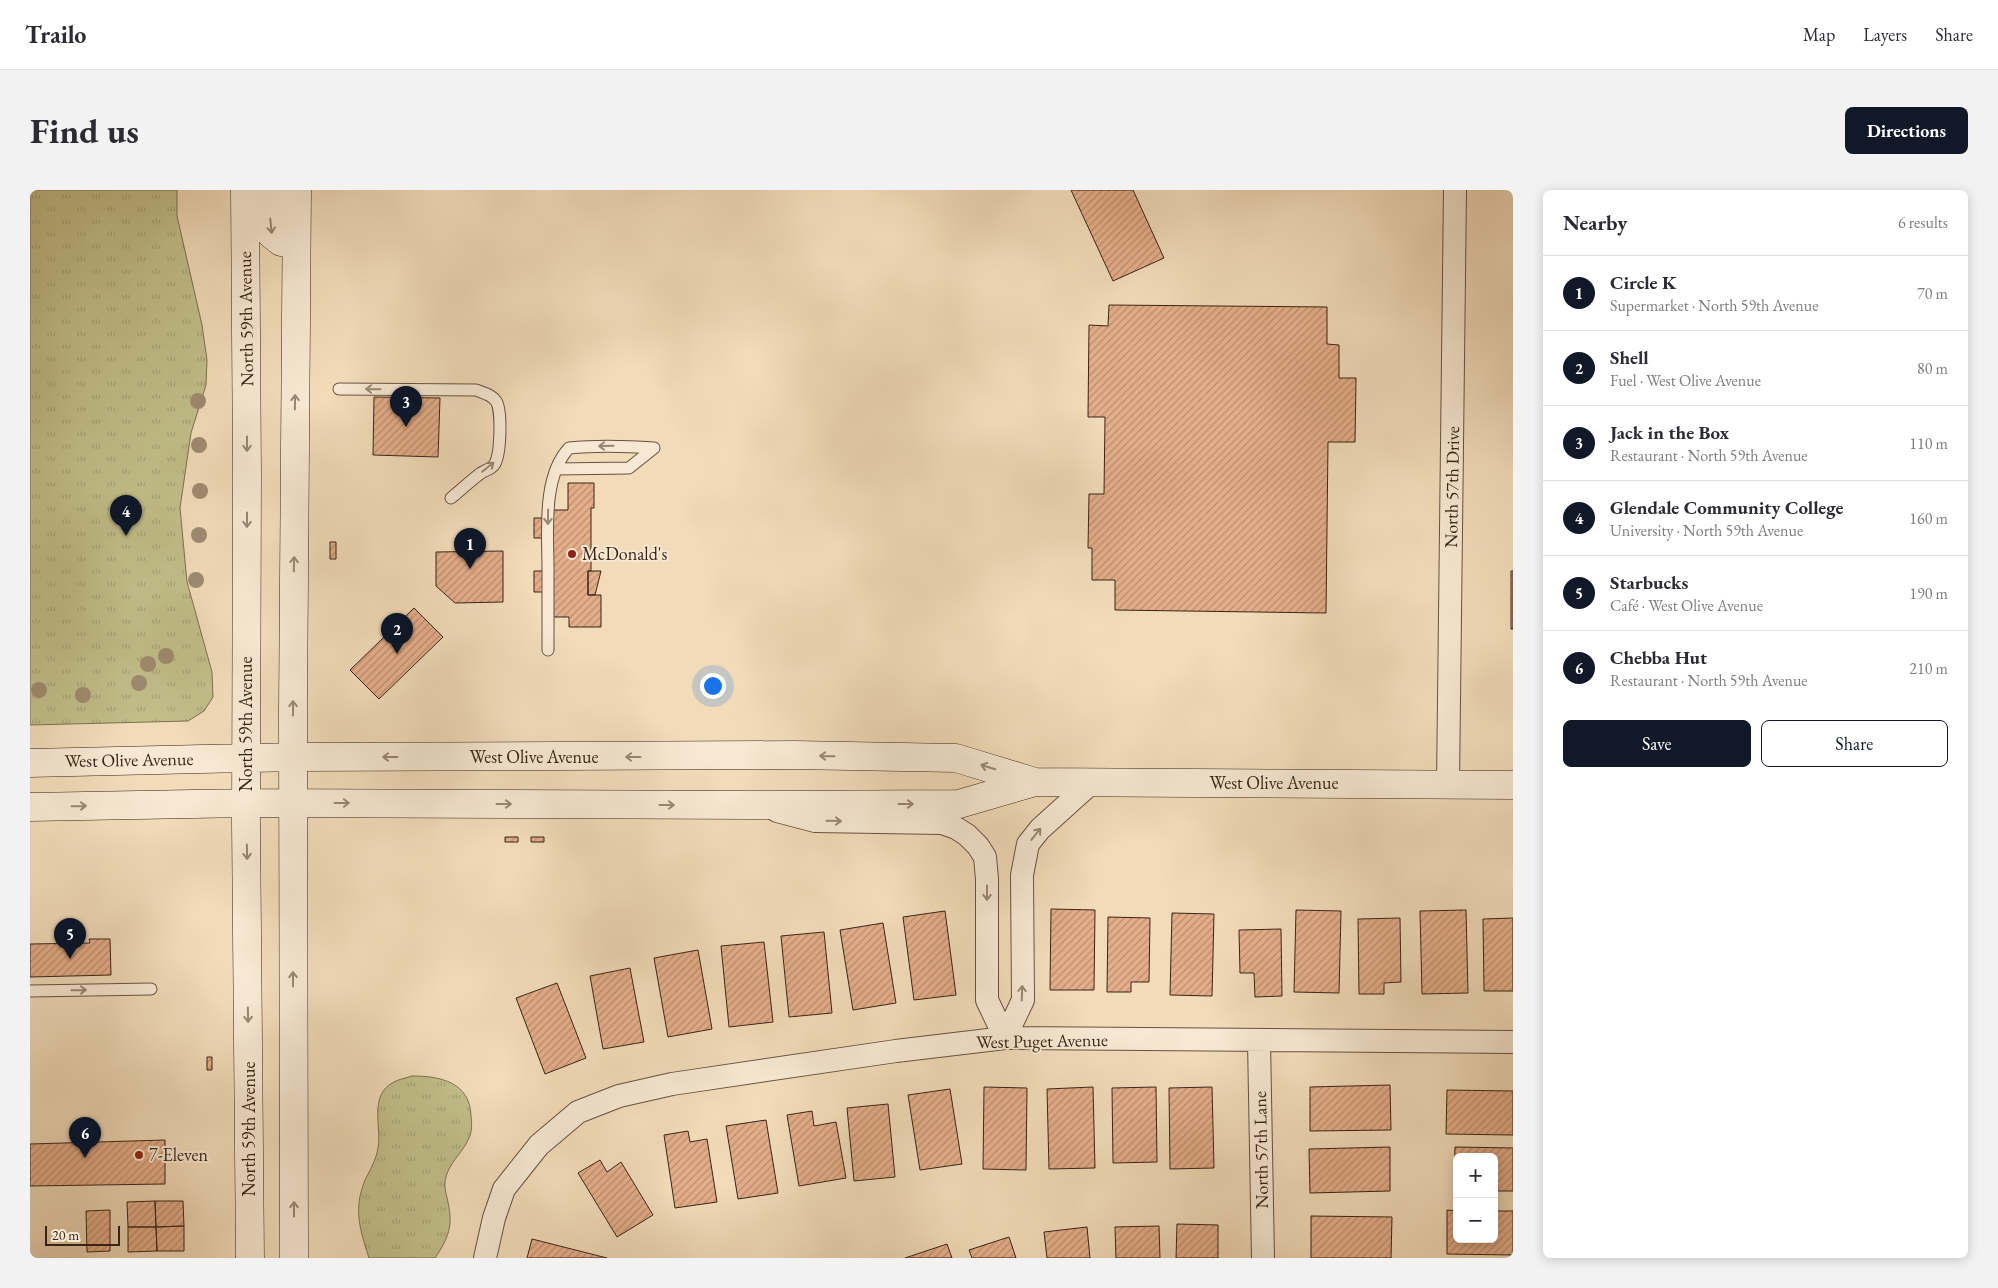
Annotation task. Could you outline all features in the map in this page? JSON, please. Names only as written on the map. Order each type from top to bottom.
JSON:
[{"type":"main road","name":"North 59th Avenue","points":[[244,190],[250,1258]]},
{"type":"main road","points":[[270,190],[271,234],[281,242],[296,243]]},
{"type":"main road","points":[[294,1258],[293,757],[297,190]]},
{"type":"main road","name":"West Olive Avenue","points":[[30,763],[293,757],[795,755],[956,758],[1035,782],[1513,785]]},
{"type":"main road","name":"West Olive Avenue","points":[[30,807],[246,803],[959,804],[1035,782]]},
{"type":"street","name":"North 57th Drive","points":[[1448,785],[1455,190]]},
{"type":"street","points":[[1006,1038],[1023,1000],[1022,875],[1028,844],[1040,829],[1091,783]]},
{"type":"street","points":[[752,805],[815,821],[942,823],[956,828],[967,835],[978,846],[985,857],[988,878],[987,1000],[1006,1038]]},
{"type":"street","name":"West Puget Avenue","points":[[485,1258],[494,1218],[504,1188],[539,1145],[578,1112],[619,1096],[672,1084],[896,1051],[1006,1038],[1513,1042]]},
{"type":"street","name":"North 57th Lane","points":[[1259,1041],[1264,1258]]},
{"type":"lane","points":[[339,389],[476,390],[488,394],[496,401],[499,408],[498,455],[493,465],[451,498]]},
{"type":"lane","points":[[548,650],[548,510],[556,469],[561,457],[569,448],[614,446],[654,448],[629,468],[556,469]]},
{"type":"lane","points":[[30,991],[151,989]]},
{"type":"green space","points":[[30,190],[177,190],[177,216],[202,325],[207,360],[206,385],[191,433],[180,508],[187,582],[212,672],[213,697],[204,711],[188,721],[30,725]]},
{"type":"green space","points":[[412,1076],[433,1077],[452,1083],[465,1095],[469,1105],[472,1124],[470,1136],[449,1169],[445,1181],[450,1215],[449,1228],[435,1258],[369,1258],[359,1219],[359,1201],[378,1148],[379,1103],[381,1095],[386,1088],[396,1081]]},
{"type":"building","points":[[1071,190],[1133,190],[1164,258],[1113,281]]},
{"type":"building","points":[[1109,305],[1327,307],[1327,344],[1339,345],[1339,378],[1356,378],[1355,442],[1328,442],[1326,613],[1115,610],[1115,580],[1092,580],[1092,548],[1088,548],[1089,494],[1104,494],[1105,417],[1088,417],[1089,325],[1108,326]]},
{"type":"building","points":[[374,397],[440,398],[438,457],[373,455]]},
{"type":"building","name":"McDonald's","points":[[568,483],[594,483],[594,508],[591,508],[591,571],[588,571],[588,595],[601,595],[601,627],[569,627],[569,617],[552,617],[552,510],[568,510]]},
{"type":"building","points":[[534,518],[552,518],[552,538],[534,538]]},
{"type":"building","points":[[330,542],[336,542],[336,559],[330,559]]},
{"type":"building","points":[[503,551],[503,602],[455,603],[436,586],[436,552]]},
{"type":"building","points":[[534,571],[552,571],[552,592],[534,592]]},
{"type":"building","points":[[588,571],[601,571],[595,595],[588,595]]},
{"type":"building","points":[[1511,571],[1513,571],[1513,629],[1511,629]]},
{"type":"building","points":[[414,608],[443,637],[379,699],[350,670]]},
{"type":"building","points":[[505,837],[518,837],[518,842],[505,842]]},
{"type":"building","points":[[531,837],[544,837],[544,842],[531,842]]},
{"type":"building","points":[[1051,909],[1095,910],[1094,990],[1050,990]]},
{"type":"building","points":[[1296,910],[1341,911],[1339,993],[1294,992]]},
{"type":"building","points":[[1466,910],[1468,993],[1422,994],[1420,911]]},
{"type":"building","points":[[945,911],[956,995],[914,1000],[903,917]]},
{"type":"building","points":[[1172,913],[1214,914],[1212,996],[1170,995]]},
{"type":"building","points":[[1108,917],[1150,918],[1149,982],[1131,982],[1131,992],[1107,992]]},
{"type":"building","points":[[1400,918],[1401,982],[1384,983],[1384,994],[1359,994],[1358,919]]},
{"type":"building","points":[[1513,918],[1513,991],[1484,991],[1483,919]]},
{"type":"building","points":[[883,923],[896,1003],[853,1010],[840,930]]},
{"type":"building","points":[[1281,929],[1282,996],[1255,997],[1254,973],[1240,973],[1239,930]]},
{"type":"building","points":[[824,932],[832,1013],[789,1017],[781,936]]},
{"type":"building","points":[[89,939],[110,939],[111,975],[30,977],[30,944],[90,943]]},
{"type":"building","points":[[764,942],[773,1022],[729,1027],[721,946]]},
{"type":"building","points":[[698,950],[712,1029],[668,1037],[654,958]]},
{"type":"building","points":[[630,968],[644,1042],[603,1049],[590,976]]},
{"type":"building","points":[[557,983],[586,1058],[545,1074],[516,998]]},
{"type":"building","points":[[207,1057],[212,1057],[212,1070],[207,1070]]},
{"type":"building","points":[[1390,1085],[1391,1130],[1310,1131],[1310,1087]]},
{"type":"building","points":[[984,1087],[1027,1088],[1026,1170],[983,1169]]},
{"type":"building","points":[[1093,1087],[1095,1168],[1049,1169],[1047,1089]]},
{"type":"building","points":[[1156,1087],[1157,1162],[1113,1163],[1112,1088]]},
{"type":"building","points":[[1212,1087],[1214,1168],[1170,1169],[1169,1088]]},
{"type":"building","points":[[950,1089],[962,1164],[920,1170],[908,1095]]},
{"type":"building","points":[[1447,1090],[1513,1091],[1513,1135],[1446,1134]]},
{"type":"building","points":[[888,1104],[895,1177],[854,1181],[847,1108]]},
{"type":"building","points":[[812,1111],[814,1126],[836,1122],[846,1178],[799,1186],[787,1115]]},
{"type":"building","points":[[766,1120],[778,1193],[738,1199],[726,1126]]},
{"type":"building","points":[[688,1131],[690,1142],[707,1139],[717,1202],[675,1208],[664,1135]]},
{"type":"building","points":[[165,1140],[165,1184],[30,1186],[30,1144]]},
{"type":"building","points":[[1390,1147],[1390,1191],[1310,1193],[1309,1149]]},
{"type":"building","points":[[1455,1147],[1513,1148],[1513,1191],[1498,1191],[1498,1153],[1455,1153]]},
{"type":"building","points":[[600,1160],[607,1172],[621,1162],[653,1215],[617,1237],[578,1173]]},
{"type":"building","points":[[155,1201],[183,1201],[184,1226],[156,1227]]},
{"type":"building","points":[[155,1201],[156,1227],[128,1227],[127,1202]]},
{"type":"building","points":[[110,1210],[110,1251],[87,1252],[86,1211]]},
{"type":"building","points":[[1447,1210],[1453,1211],[1453,1243],[1498,1243],[1498,1211],[1513,1211],[1513,1255],[1447,1254]]},
{"type":"building","points":[[1311,1216],[1392,1217],[1391,1258],[1311,1258]]},
{"type":"building","points":[[1177,1224],[1218,1225],[1218,1258],[1176,1258]]},
{"type":"building","points":[[184,1226],[184,1251],[157,1251],[156,1227]]},
{"type":"building","points":[[1159,1226],[1160,1258],[1116,1258],[1115,1227]]},
{"type":"building","points":[[128,1227],[156,1227],[157,1251],[128,1252]]},
{"type":"building","points":[[1087,1227],[1090,1258],[1047,1258],[1044,1232]]},
{"type":"building","points":[[1009,1237],[1016,1258],[972,1258],[969,1250]]},
{"type":"building","points":[[532,1239],[607,1258],[527,1258]]},
{"type":"building","points":[[947,1244],[952,1258],[905,1258]]},
{"type":"place","name":"Jack in the Box","points":[[406,427]]},
{"type":"place","name":"Glendale Community College","points":[[126,536]]},
{"type":"place","name":"McDonald's","points":[[572,554]]},
{"type":"place","name":"Circle K","points":[[470,569]]},
{"type":"place","name":"Shell","points":[[397,654]]},
{"type":"place","name":"Starbucks","points":[[70,959]]},
{"type":"place","name":"7-Eleven","points":[[139,1155]]},
{"type":"place","name":"Chebba Hut","points":[[85,1158]]}]
